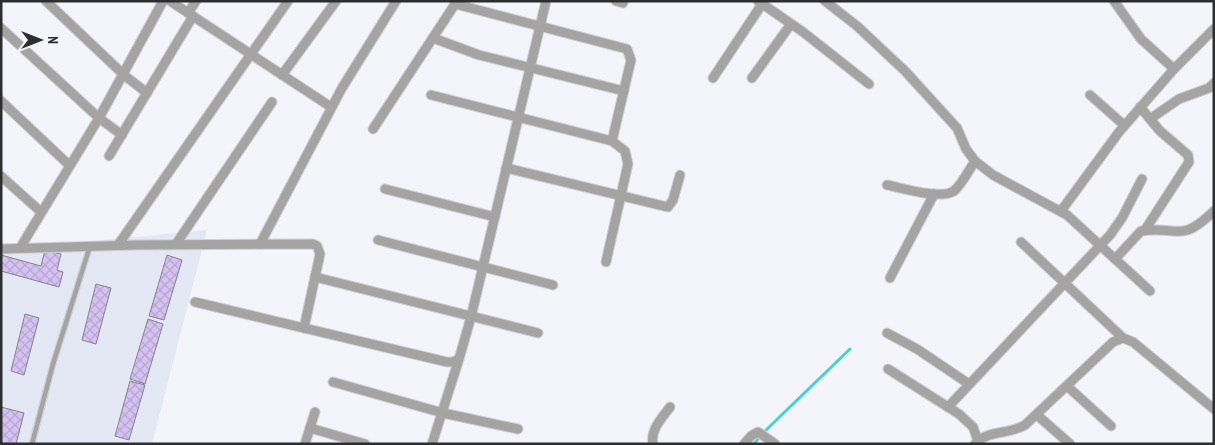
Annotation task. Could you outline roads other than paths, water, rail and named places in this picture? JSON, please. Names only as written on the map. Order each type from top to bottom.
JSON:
[{"type":"street","points":[[46,1],[124,75],[148,92]]},
{"type":"street","points":[[20,248],[124,75],[163,1]]},
{"type":"street","points":[[170,1],[331,107]]},
{"type":"street","points":[[109,156],[148,92],[191,14],[196,1]]},
{"type":"street","points":[[118,245],[288,1]]},
{"type":"street","points":[[282,75],[336,1]]},
{"type":"street","points":[[260,244],[331,107],[396,1]]},
{"type":"street","points":[[432,444],[443,414],[471,317],[546,1]]},
{"type":"street","points":[[825,1],[857,26],[905,72],[957,128],[966,149],[975,161],[993,175],[1061,211],[1150,291]]},
{"type":"street","points":[[1114,1],[1141,39],[1174,69]]},
{"type":"street","points":[[373,129],[456,3],[628,49],[631,60],[612,141]]},
{"type":"street","points":[[713,78],[760,3],[791,24],[869,84]]},
{"type":"street","points":[[752,78],[791,24]]},
{"type":"street","points":[[1,28],[99,118],[122,135]]},
{"type":"street","points":[[1061,211],[1124,125],[1174,69],[1214,29]]},
{"type":"street","points":[[433,38],[479,55],[624,91]]},
{"type":"street","points":[[1150,119],[1179,99],[1209,88],[1214,83]]},
{"type":"street","points":[[431,95],[612,141],[625,151],[628,156],[621,197],[606,262]]},
{"type":"street","points":[[1090,96],[1124,125]]},
{"type":"street","points":[[1,101],[69,165]]},
{"type":"street","points":[[176,244],[272,102]]},
{"type":"street","points":[[1140,107],[1170,140],[1188,155],[1190,162],[1145,230]]},
{"type":"street","points":[[888,185],[934,194],[947,194],[954,190],[975,161]]},
{"type":"street","points":[[506,168],[668,207],[673,200],[680,175]]},
{"type":"street","points":[[1,176],[41,212]]},
{"type":"street","points":[[948,406],[1100,245],[1122,218],[1142,179]]},
{"type":"street","points":[[385,189],[495,217]]},
{"type":"street","points":[[890,278],[934,194]]},
{"type":"street","points":[[1116,259],[1136,234],[1145,230],[1187,232],[1202,223],[1214,211]]},
{"type":"street","points":[[378,240],[552,285]]},
{"type":"street","points":[[1021,242],[1065,281],[1123,338],[1133,342],[1214,409]]},
{"type":"street","points":[[1,249],[176,244],[317,246],[320,254],[304,328]]},
{"type":"street","points":[[315,277],[538,333]]},
{"type":"street","points":[[195,302],[447,362],[459,359]]},
{"type":"street","points":[[887,334],[917,350],[969,384]]},
{"type":"street","points":[[888,369],[948,406],[969,423],[977,442],[988,434],[1019,429],[1037,415],[1113,342],[1123,338]]},
{"type":"street","points":[[333,382],[443,414],[518,429]]},
{"type":"street","points":[[1067,386],[1111,426]]},
{"type":"street","points":[[653,444],[652,436],[654,430],[670,407]]},
{"type":"street","points":[[305,444],[315,412]]},
{"type":"street","points":[[1037,415],[1070,444]]},
{"type":"street","points":[[310,428],[365,444]]},
{"type":"street","points":[[744,444],[751,436],[758,432],[775,444]]},
{"type":"lane","points":[[32,444],[53,364],[90,246]]},
{"type":"waterway","points":[[765,431],[850,349]]},
{"type":"waterway","points":[[754,444],[761,435]]}]
